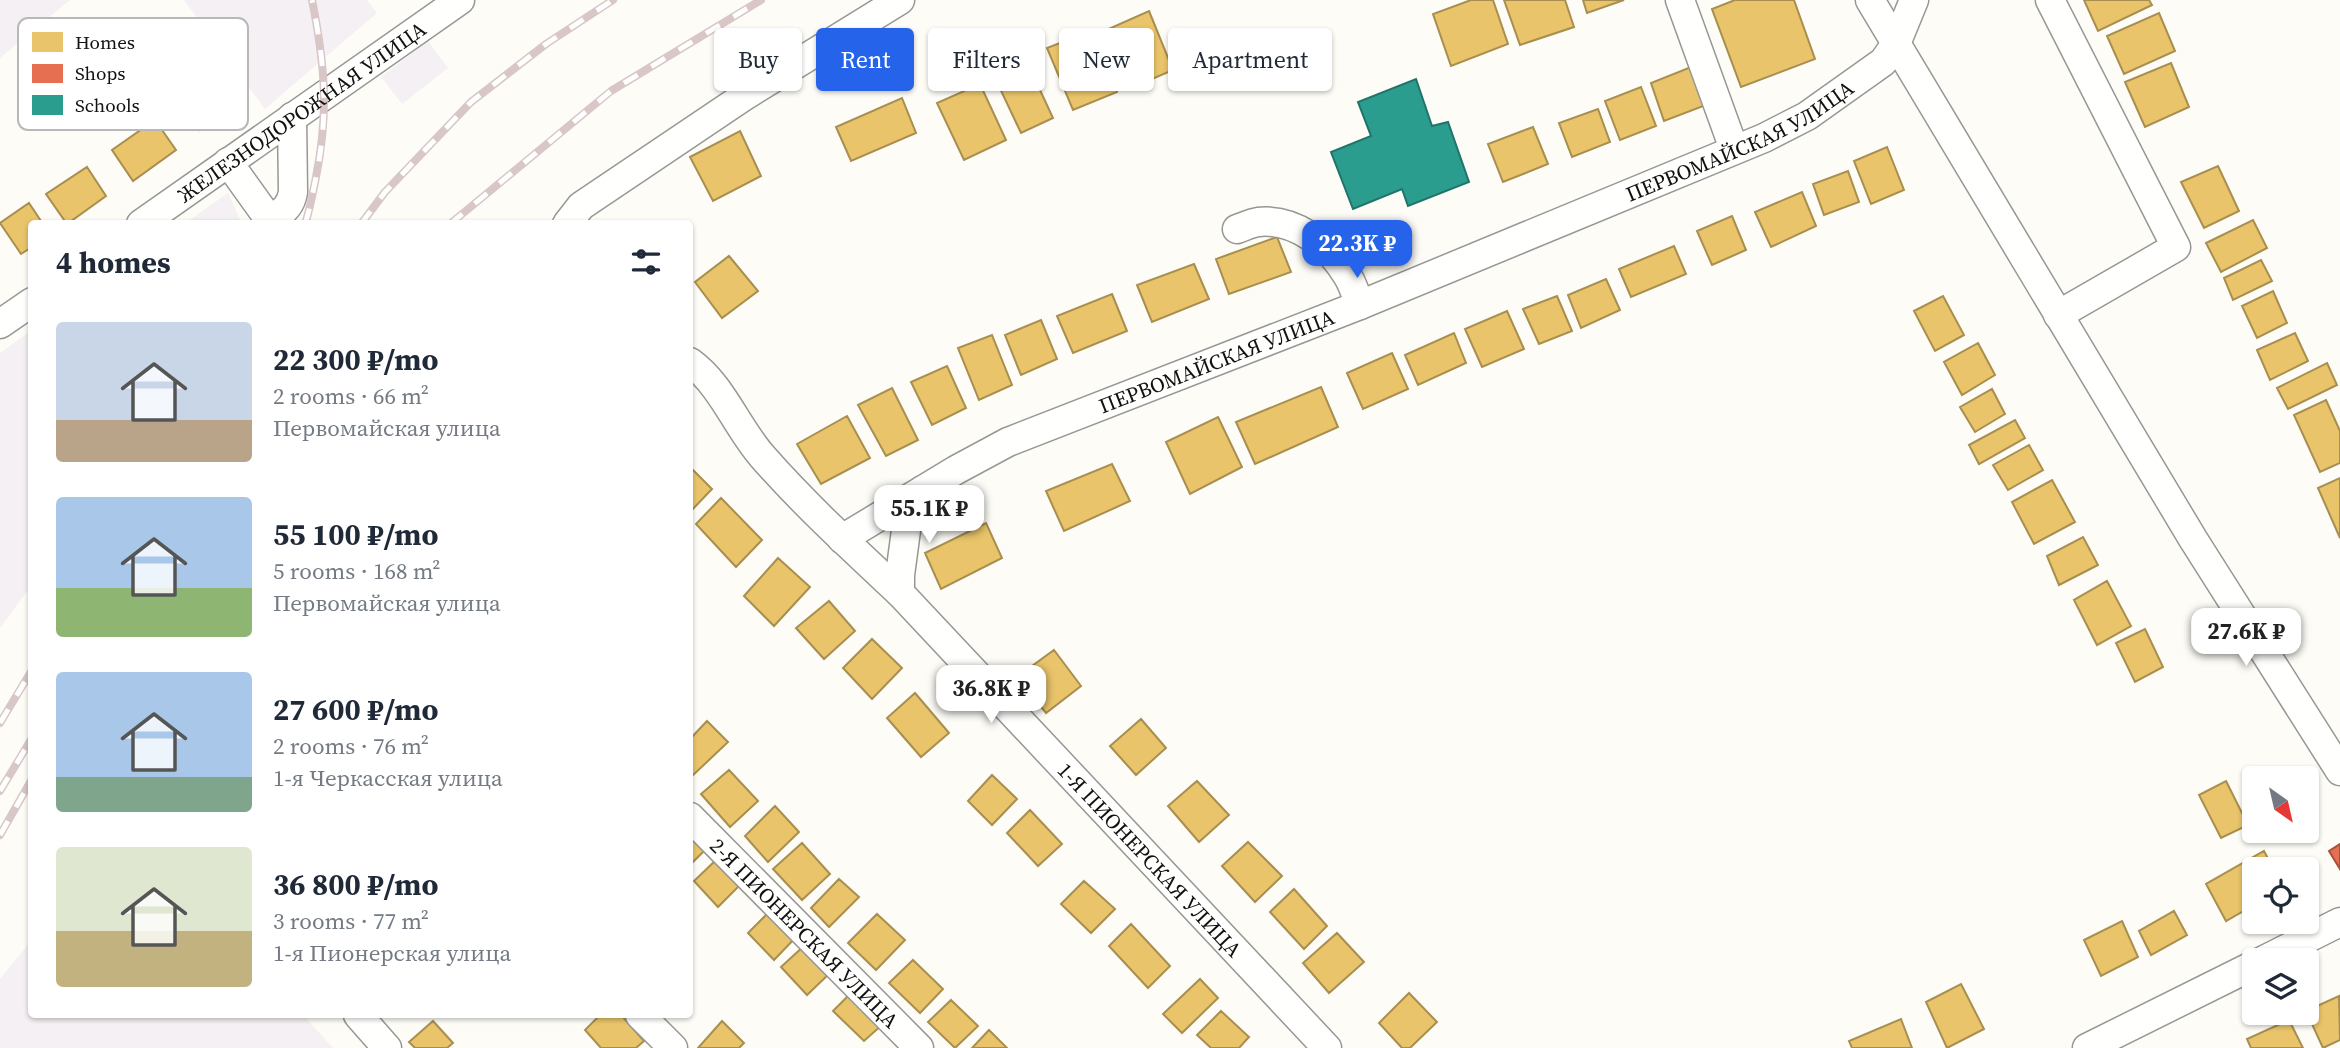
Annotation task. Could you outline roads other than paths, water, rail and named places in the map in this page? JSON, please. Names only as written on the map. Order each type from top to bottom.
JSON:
[{"type":"street","name":"ЖЕЛЕЗНОДОРОЖНАЯ УЛИЦА","points":[[147,220],[460,0]]},
{"type":"street","points":[[570,220],[581,206],[746,95],[900,0]]},
{"type":"street","points":[[1680,0],[1734,149]]},
{"type":"street","points":[[1870,0],[2193,539],[2340,771]]},
{"type":"street","points":[[1896,44],[1914,0]]},
{"type":"street","points":[[2049,0],[2176,247],[2059,315]]},
{"type":"street","name":"ПЕРВОМАЙСКАЯ УЛИЦА","points":[[842,539],[1008,442],[1360,305],[1807,116],[1883,62],[1896,44]]},
{"type":"street","points":[[228,162],[263,212],[272,217],[281,212],[290,203],[293,192],[292,117]]},
{"type":"street","points":[[1237,229],[1257,222],[1279,224],[1304,232],[1329,251],[1348,276],[1360,305]]},
{"type":"street","points":[[0,324],[28,305]]},
{"type":"street","name":"1-Я ПИОНЕРСКАЯ УЛИЦА","points":[[693,365],[711,382],[763,457],[842,539],[900,593],[1327,1048]]},
{"type":"street","points":[[900,593],[907,523],[923,490]]},
{"type":"street","name":"2-Я ПИОНЕРСКАЯ УЛИЦА","points":[[693,820],[919,1048]]},
{"type":"street","points":[[2288,948],[2340,922]]},
{"type":"street","points":[[2087,1048],[2242,971]]},
{"type":"street","points":[[361,1018],[387,1048]]},
{"type":"street","points":[[643,1018],[673,1048]]},
{"type":"railway","points":[[306,220],[320,153],[324,110],[320,46],[312,0]]},
{"type":"railway","points":[[364,220],[385,192],[471,102],[546,44],[613,0]]},
{"type":"railway","points":[[455,220],[611,91],[761,0]]},
{"type":"railway","points":[[0,723],[28,677]]},
{"type":"railway","points":[[0,791],[28,745]]},
{"type":"railway","points":[[0,835],[28,786]]}]
